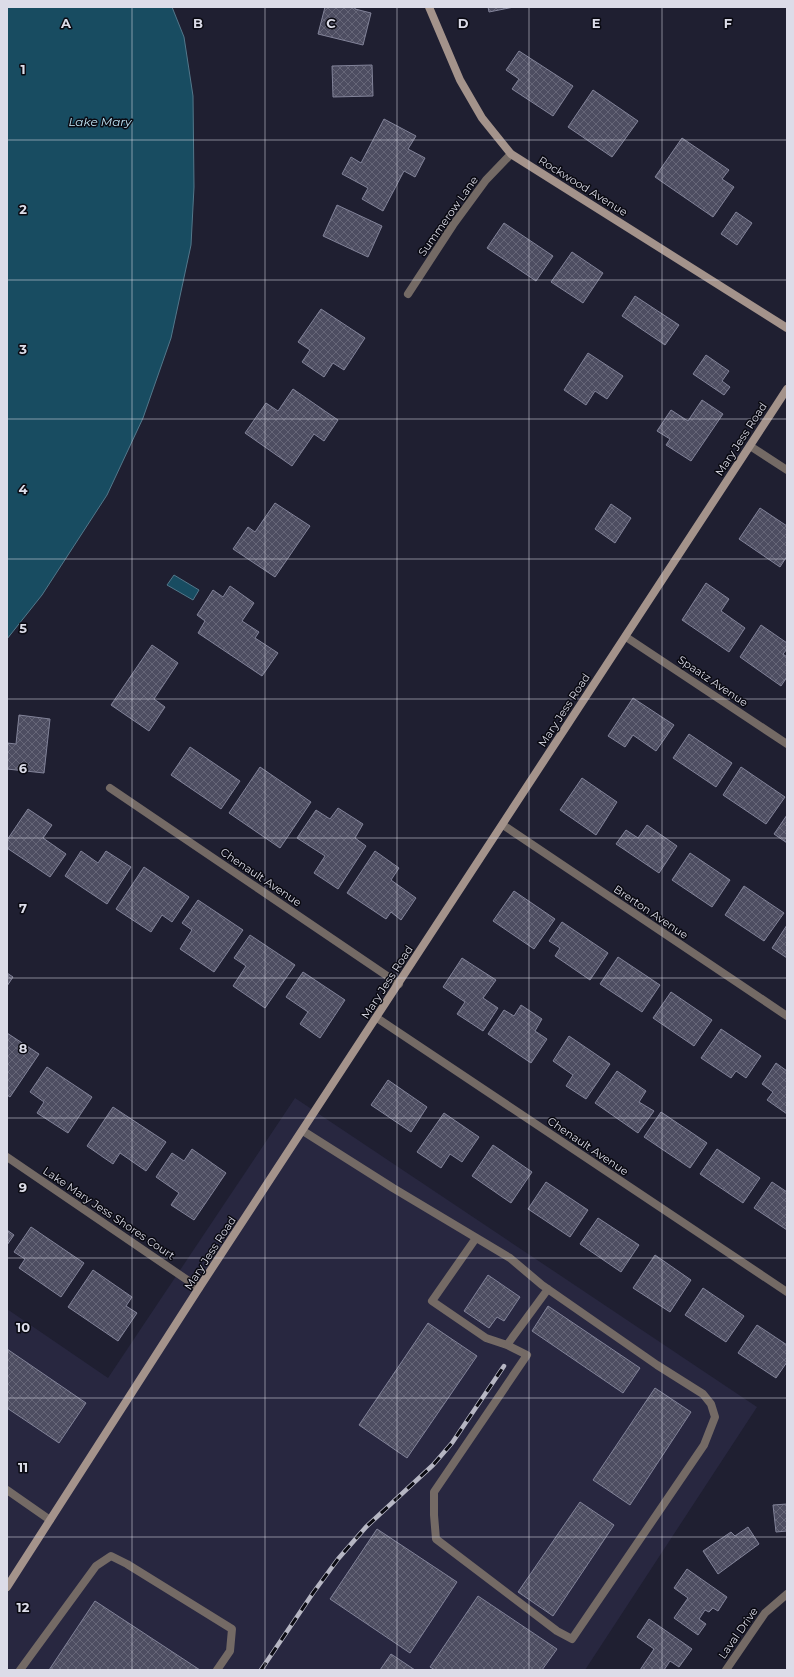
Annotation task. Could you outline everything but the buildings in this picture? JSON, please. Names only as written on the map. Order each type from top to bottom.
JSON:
[{"type":"street","name":"Rockwood Avenue","points":[[429,7],[460,80],[482,118],[511,154],[787,328]]},
{"type":"street","name":"Summerow Lane","points":[[408,294],[453,225],[486,180],[511,154]]},
{"type":"street","name":"Mary Jess Road","points":[[7,1587],[199,1288],[787,389]]},
{"type":"street","points":[[750,446],[787,470]]},
{"type":"street","name":"Spaatz Avenue","points":[[626,636],[787,744]]},
{"type":"street","name":"Chenault Avenue","points":[[110,788],[399,984]]},
{"type":"street","name":"Brerton Avenue","points":[[503,825],[787,1016]]},
{"type":"street","name":"Chenault Avenue","points":[[377,1018],[787,1292]]},
{"type":"street","points":[[303,1131],[510,1258],[548,1289],[657,1365],[703,1394],[711,1404],[715,1417],[704,1445],[572,1639],[557,1631],[436,1538],[434,1492],[527,1355],[507,1345],[486,1338],[432,1301],[476,1238]]},
{"type":"street","name":"Lake Mary Jess Shores Court","points":[[7,1157],[199,1288]]},
{"type":"street","points":[[507,1345],[548,1289]]},
{"type":"street","points":[[7,1490],[50,1520]]},
{"type":"street","points":[[20,1670],[96,1566],[112,1556],[232,1629],[230,1651],[217,1670]]},
{"type":"street","name":"Laval Drive","points":[[726,1670],[765,1613],[787,1594]]},
{"type":"shaded area","points":[[295,1098],[757,1407],[585,1670],[7,1670],[7,1309],[108,1378]]},
{"type":"water","name":"Lake Mary","points":[[7,7],[172,7],[184,37],[193,96],[194,187],[191,245],[171,338],[143,418],[107,495],[42,595],[7,639]]},
{"type":"water","points":[[174,575],[199,590],[193,600],[167,585]]},
{"type":"railway","points":[[261,1670],[338,1559],[366,1527],[433,1465],[452,1443],[504,1366]]}]
